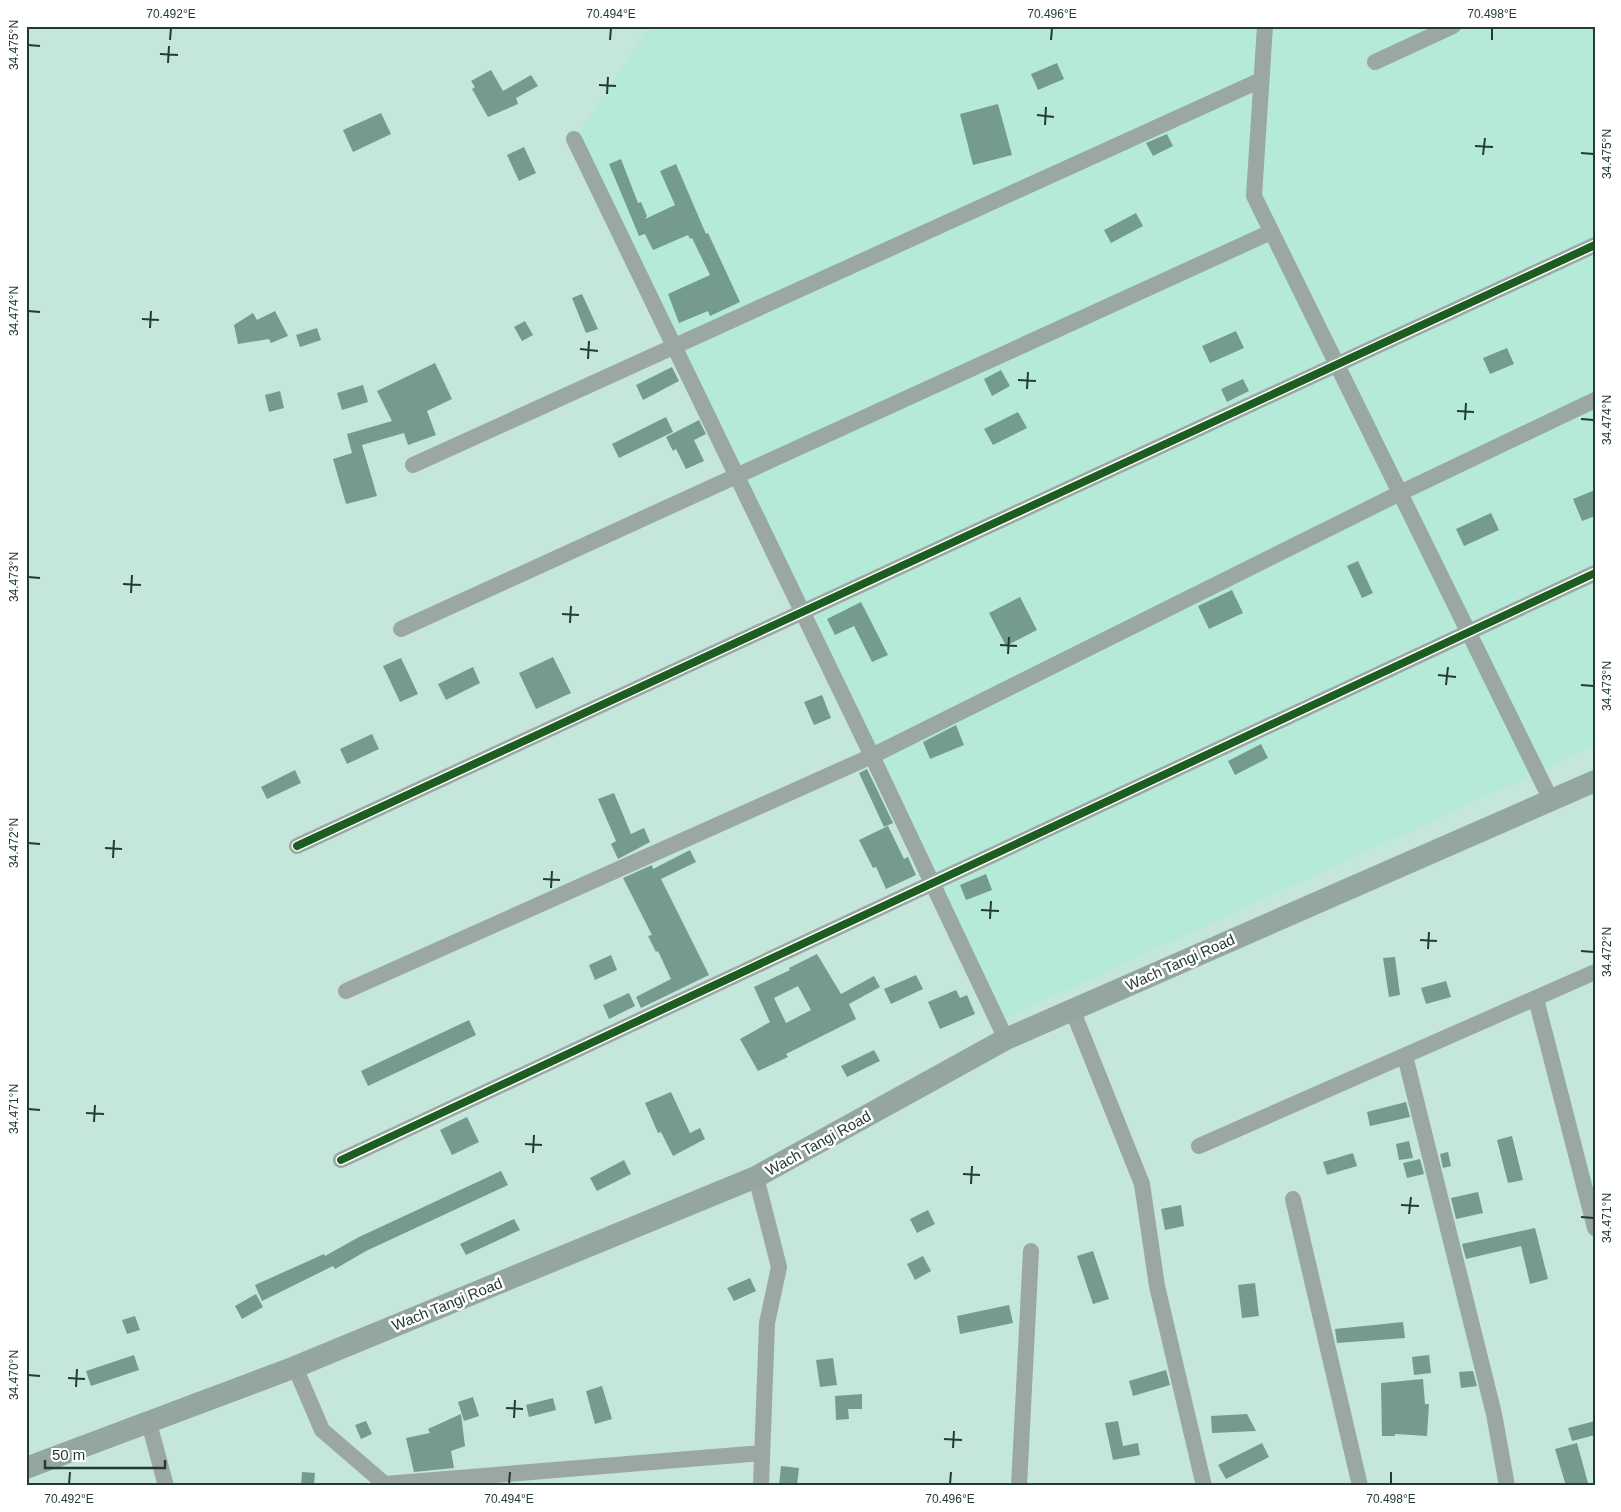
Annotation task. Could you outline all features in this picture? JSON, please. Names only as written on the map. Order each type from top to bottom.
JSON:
[{"type":"main road","name":"Wach Tangi Road","points":[[26,1468],[295,1367],[756,1177],[1006,1039],[1595,781]]},
{"type":"street","points":[[1264,26],[1254,196],[1552,800]]},
{"type":"street","points":[[1375,62],[1452,26]]},
{"type":"street","points":[[413,465],[1261,80]]},
{"type":"street","points":[[574,139],[872,756],[1006,1039]]},
{"type":"street","points":[[401,629],[1271,232]]},
{"type":"street","points":[[297,846],[1595,245]]},
{"type":"street","points":[[346,991],[872,756],[1400,493],[1595,400]]},
{"type":"street","points":[[341,1160],[1595,573]]},
{"type":"street","points":[[1199,1146],[1595,972]]},
{"type":"street","points":[[1536,998],[1595,1228]]},
{"type":"street","points":[[1072,1010],[1142,1184],[1157,1286],[1204,1486]]},
{"type":"street","points":[[1405,1056],[1494,1414],[1507,1486]]},
{"type":"street","points":[[756,1177],[779,1267],[767,1323],[761,1486]]},
{"type":"street","points":[[1293,1199],[1360,1486]]},
{"type":"street","points":[[1019,1486],[1031,1251]]},
{"type":"street","points":[[295,1367],[322,1430],[386,1485],[762,1453]]},
{"type":"street","points":[[149,1423],[166,1486]]},
{"type":"shaded area","points":[[649,26],[1595,26],[1595,746],[993,1024],[578,135]]},
{"type":"building","points":[[1057,63],[1064,79],[1038,90],[1031,74]]},
{"type":"building","points":[[491,70],[503,91],[531,75],[538,86],[516,98],[518,104],[488,117],[472,89],[475,87],[471,81]]},
{"type":"building","points":[[998,104],[1012,155],[973,165],[960,114]]},
{"type":"building","points":[[381,113],[391,134],[353,152],[343,130]]},
{"type":"building","points":[[1167,134],[1173,146],[1153,156],[1146,143]]},
{"type":"building","points":[[524,147],[536,173],[519,181],[507,155]]},
{"type":"building","points":[[621,159],[638,203],[641,202],[647,216],[645,219],[675,205],[660,171],[676,164],[706,234],[708,233],[740,302],[710,316],[708,311],[679,323],[668,294],[710,275],[692,238],[690,239],[688,235],[653,250],[645,234],[639,236],[609,164]]},
{"type":"building","points":[[1136,213],[1143,226],[1111,243],[1104,230]]},
{"type":"building","points":[[582,294],[598,329],[586,333],[572,298]]},
{"type":"building","points":[[275,311],[288,336],[271,343],[269,339],[238,344],[234,325],[253,313],[257,320]]},
{"type":"building","points":[[525,321],[533,335],[522,341],[514,327]]},
{"type":"building","points":[[317,328],[321,340],[300,347],[296,335]]},
{"type":"building","points":[[1236,331],[1244,348],[1210,363],[1202,346]]},
{"type":"building","points":[[1507,348],[1514,364],[1490,374],[1483,358]]},
{"type":"building","points":[[435,363],[452,399],[427,411],[436,435],[408,445],[404,433],[362,445],[377,496],[346,504],[333,459],[352,453],[347,434],[392,421],[377,391]]},
{"type":"building","points":[[672,367],[679,381],[643,400],[636,385]]},
{"type":"building","points":[[1001,370],[1010,386],[992,396],[984,379]]},
{"type":"building","points":[[1243,379],[1249,391],[1227,402],[1221,389]]},
{"type":"building","points":[[363,385],[368,402],[342,410],[337,393]]},
{"type":"building","points":[[280,391],[284,408],[269,412],[265,395]]},
{"type":"building","points":[[1018,412],[1027,428],[993,445],[984,429]]},
{"type":"building","points":[[666,417],[673,432],[619,458],[612,444]]},
{"type":"building","points":[[699,420],[706,434],[694,440],[704,461],[686,469],[676,449],[673,451],[666,437]]},
{"type":"building","points":[[1595,490],[1595,516],[1582,521],[1573,499]]},
{"type":"building","points":[[1491,513],[1499,530],[1464,546],[1456,529]]},
{"type":"building","points":[[1358,561],[1373,593],[1362,598],[1347,566]]},
{"type":"building","points":[[1232,590],[1243,613],[1209,629],[1198,606]]},
{"type":"building","points":[[1020,597],[1037,630],[1006,646],[989,613]]},
{"type":"building","points":[[861,602],[888,655],[872,662],[854,626],[835,635],[827,619]]},
{"type":"building","points":[[553,657],[571,693],[536,709],[519,673]]},
{"type":"building","points":[[401,658],[418,694],[400,702],[383,666]]},
{"type":"building","points":[[473,667],[480,683],[446,700],[438,684]]},
{"type":"building","points":[[822,695],[831,718],[814,725],[804,702]]},
{"type":"building","points":[[956,725],[964,745],[930,759],[923,742]]},
{"type":"building","points":[[372,734],[379,749],[347,764],[340,749]]},
{"type":"building","points":[[1261,744],[1268,758],[1235,775],[1228,761]]},
{"type":"building","points":[[867,769],[893,823],[884,827],[859,773]]},
{"type":"building","points":[[295,770],[301,783],[267,799],[261,787]]},
{"type":"building","points":[[614,793],[631,834],[644,828],[650,842],[618,859],[611,844],[616,841],[598,799]]},
{"type":"building","points":[[888,826],[904,859],[908,857],[916,875],[886,889],[876,867],[873,868],[859,840]]},
{"type":"building","points":[[690,850],[696,862],[661,879],[709,975],[641,1008],[636,997],[671,979],[658,951],[656,952],[648,936],[652,935],[623,878],[652,865],[653,869]]},
{"type":"building","points":[[986,874],[992,890],[966,900],[960,885]]},
{"type":"building","points":[[817,954],[841,994],[874,976],[880,987],[849,1004],[856,1019],[786,1054],[788,1057],[758,1071],[740,1039],[770,1022],[754,987],[790,970],[789,968]],"holes":[[[798,986],[811,1010],[786,1023],[774,998]]]},
{"type":"building","points":[[611,955],[617,970],[595,980],[589,965]]},
{"type":"building","points":[[1395,957],[1400,995],[1389,997],[1383,958]]},
{"type":"building","points":[[916,975],[923,989],[891,1004],[884,989]]},
{"type":"building","points":[[1446,981],[1451,997],[1426,1004],[1421,988]]},
{"type":"building","points":[[956,990],[960,998],[967,995],[975,1014],[940,1029],[928,1002]]},
{"type":"building","points":[[629,993],[635,1006],[609,1019],[603,1005]]},
{"type":"building","points":[[469,1020],[476,1035],[368,1086],[361,1071]]},
{"type":"building","points":[[874,1050],[880,1061],[847,1077],[841,1066]]},
{"type":"building","points":[[671,1092],[690,1133],[700,1128],[705,1139],[673,1156],[661,1132],[658,1133],[645,1103]]},
{"type":"building","points":[[1406,1102],[1410,1117],[1370,1126],[1367,1112]]},
{"type":"building","points":[[467,1117],[479,1142],[452,1155],[440,1130]]},
{"type":"building","points":[[1512,1136],[1523,1180],[1508,1183],[1497,1140]]},
{"type":"building","points":[[1409,1141],[1413,1158],[1399,1160],[1396,1144]]},
{"type":"building","points":[[1448,1152],[1451,1166],[1443,1168],[1440,1154]]},
{"type":"building","points":[[1353,1153],[1357,1166],[1327,1175],[1323,1162]]},
{"type":"building","points":[[1420,1159],[1424,1174],[1407,1178],[1403,1163]]},
{"type":"building","points":[[624,1160],[631,1174],[597,1191],[590,1178]]},
{"type":"building","points":[[501,1171],[508,1185],[366,1251],[335,1269],[333,1266],[262,1301],[255,1285],[324,1254],[325,1256],[359,1237]]},
{"type":"building","points":[[1478,1192],[1483,1213],[1456,1219],[1451,1198]]},
{"type":"building","points":[[1181,1205],[1184,1226],[1165,1230],[1161,1209]]},
{"type":"building","points":[[928,1210],[935,1224],[917,1233],[910,1219]]},
{"type":"building","points":[[514,1219],[520,1230],[466,1255],[460,1244]]},
{"type":"building","points":[[1535,1228],[1548,1279],[1530,1284],[1521,1246],[1466,1259],[1462,1244]]},
{"type":"building","points":[[1093,1251],[1109,1299],[1093,1304],[1077,1256]]},
{"type":"building","points":[[923,1256],[931,1271],[915,1280],[907,1264]]},
{"type":"building","points":[[750,1278],[756,1291],[734,1301],[727,1288]]},
{"type":"building","points":[[1255,1283],[1259,1316],[1242,1318],[1238,1285]]},
{"type":"building","points":[[256,1294],[263,1307],[242,1319],[235,1306]]},
{"type":"building","points":[[1009,1305],[1013,1323],[960,1334],[957,1316]]},
{"type":"building","points":[[135,1316],[140,1330],[127,1334],[122,1320]]},
{"type":"building","points":[[1403,1322],[1405,1338],[1337,1343],[1335,1329]]},
{"type":"building","points":[[134,1355],[139,1370],[91,1386],[86,1371]]},
{"type":"building","points":[[1429,1355],[1431,1373],[1414,1375],[1412,1357]]},
{"type":"building","points":[[833,1358],[837,1385],[820,1387],[816,1360]]},
{"type":"building","points":[[1166,1370],[1170,1385],[1133,1396],[1129,1381]]},
{"type":"building","points":[[1473,1371],[1477,1386],[1461,1388],[1459,1372]]},
{"type":"building","points":[[1423,1379],[1425,1404],[1429,1404],[1427,1436],[1395,1434],[1395,1436],[1382,1436],[1381,1383]]},
{"type":"building","points":[[602,1386],[612,1419],[595,1424],[586,1391]]},
{"type":"building","points":[[862,1394],[862,1409],[848,1409],[849,1419],[836,1420],[835,1396]]},
{"type":"building","points":[[473,1397],[479,1416],[464,1421],[458,1402]]},
{"type":"building","points":[[553,1398],[556,1410],[529,1417],[526,1405]]},
{"type":"building","points":[[461,1414],[465,1446],[451,1451],[454,1468],[414,1472],[406,1438],[430,1433],[428,1429]]},
{"type":"building","points":[[1247,1414],[1256,1431],[1212,1433],[1211,1416]]},
{"type":"building","points":[[366,1421],[372,1434],[361,1439],[355,1425]]},
{"type":"building","points":[[1118,1421],[1123,1446],[1138,1443],[1140,1455],[1113,1460],[1105,1423]]},
{"type":"building","points":[[1595,1421],[1595,1435],[1572,1441],[1568,1428]]},
{"type":"building","points":[[1262,1443],[1269,1457],[1226,1479],[1218,1465]]},
{"type":"building","points":[[1577,1443],[1588,1483],[1566,1486],[1555,1449]]},
{"type":"building","points":[[781,1466],[799,1468],[797,1486],[779,1486]]},
{"type":"building","points":[[302,1472],[315,1473],[314,1486],[301,1486]]},
{"type":"cycle path","points":[[297,846],[1595,245]]},
{"type":"cycle path","points":[[341,1160],[1595,573]]}]
